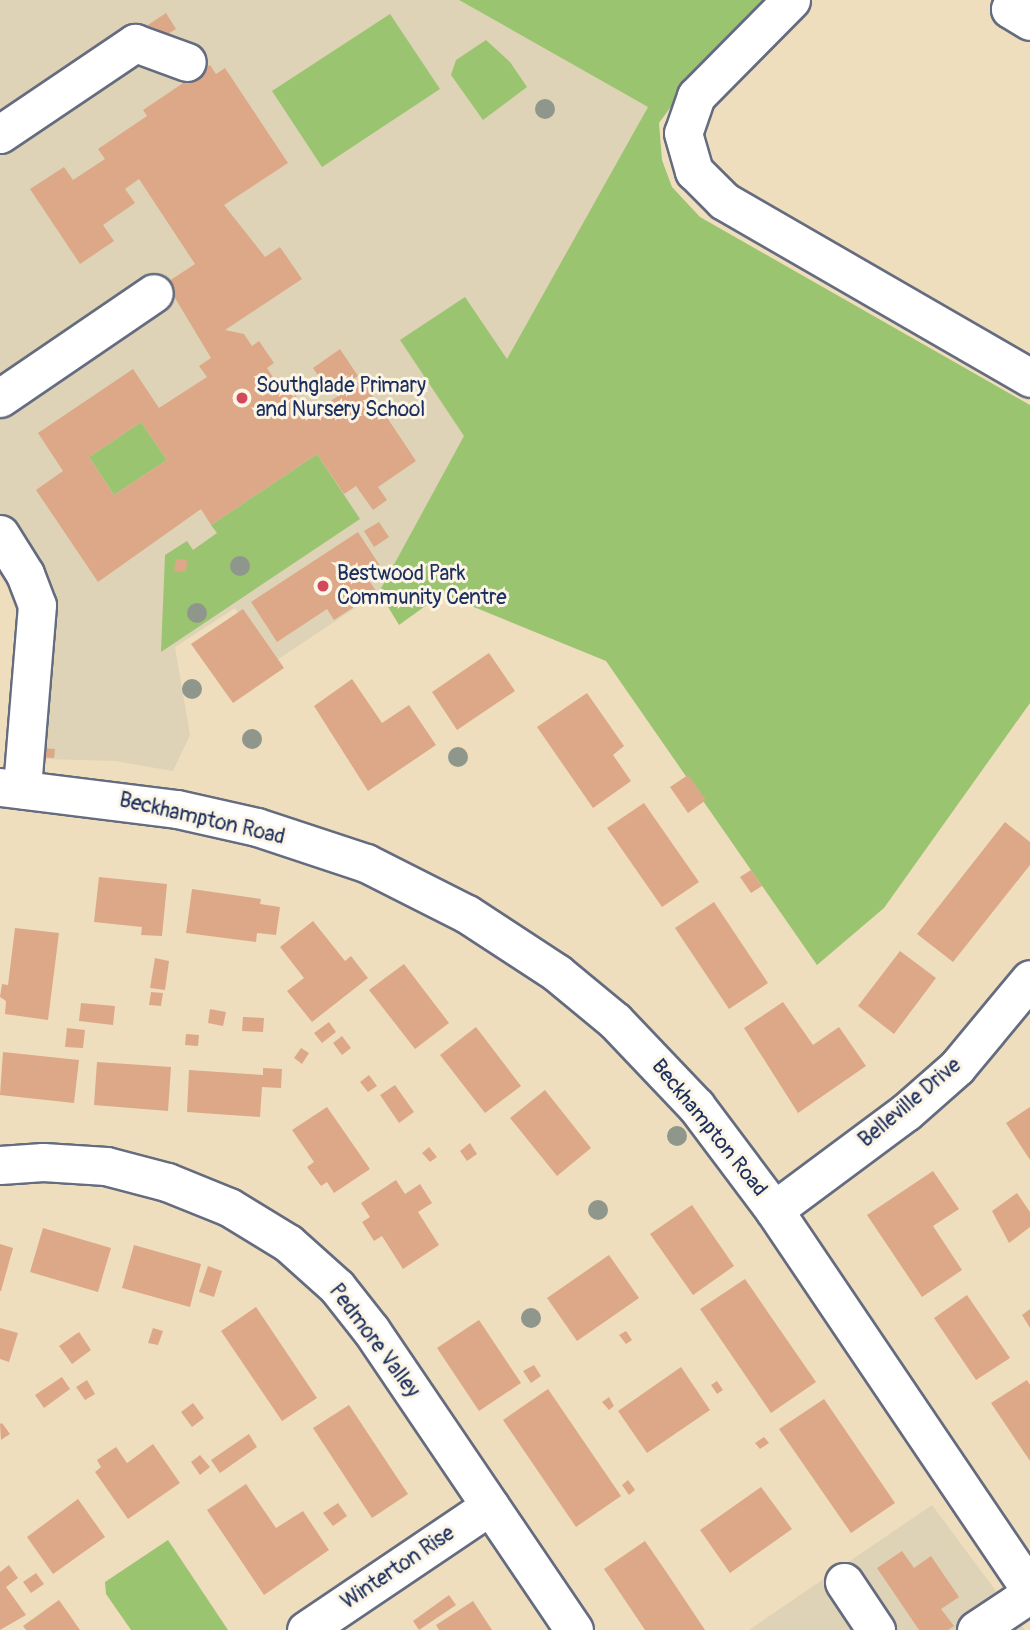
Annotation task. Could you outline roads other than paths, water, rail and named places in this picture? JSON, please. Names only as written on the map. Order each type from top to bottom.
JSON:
[{"type":"street","points":[[791,0],[696,96],[683,133],[694,171],[724,201],[1030,378]]},
{"type":"street","points":[[1015,0],[1010,9],[1030,21]]},
{"type":"street","points":[[0,134],[135,44],[187,62]]},
{"type":"street","points":[[0,398],[154,293]]},
{"type":"street","points":[[0,534],[25,574],[37,605],[11,788]]},
{"type":"street","name":"Beckhampton Road","points":[[11,788],[130,801],[257,827],[366,863],[467,914],[511,940],[615,1021],[696,1105],[774,1210],[1030,1591]]},
{"type":"street","name":"Belleville Drive","points":[[774,1210],[937,1085],[1029,982]]},
{"type":"street","name":"Pedmore Valley","points":[[0,1165],[43,1162],[106,1166],[167,1182],[229,1207],[289,1243],[337,1287],[371,1330],[574,1630]]},
{"type":"street","name":"Winterton Rise","points":[[306,1630],[490,1506]]},
{"type":"street","points":[[844,1583],[877,1630]]},
{"type":"street","points":[[976,1630],[1030,1591]]},
{"type":"place","name":"Southglade Primary and Nursery School","points":[[242,398]]},
{"type":"place","name":"Bestwood Park Community Centre","points":[[323,586]]}]
